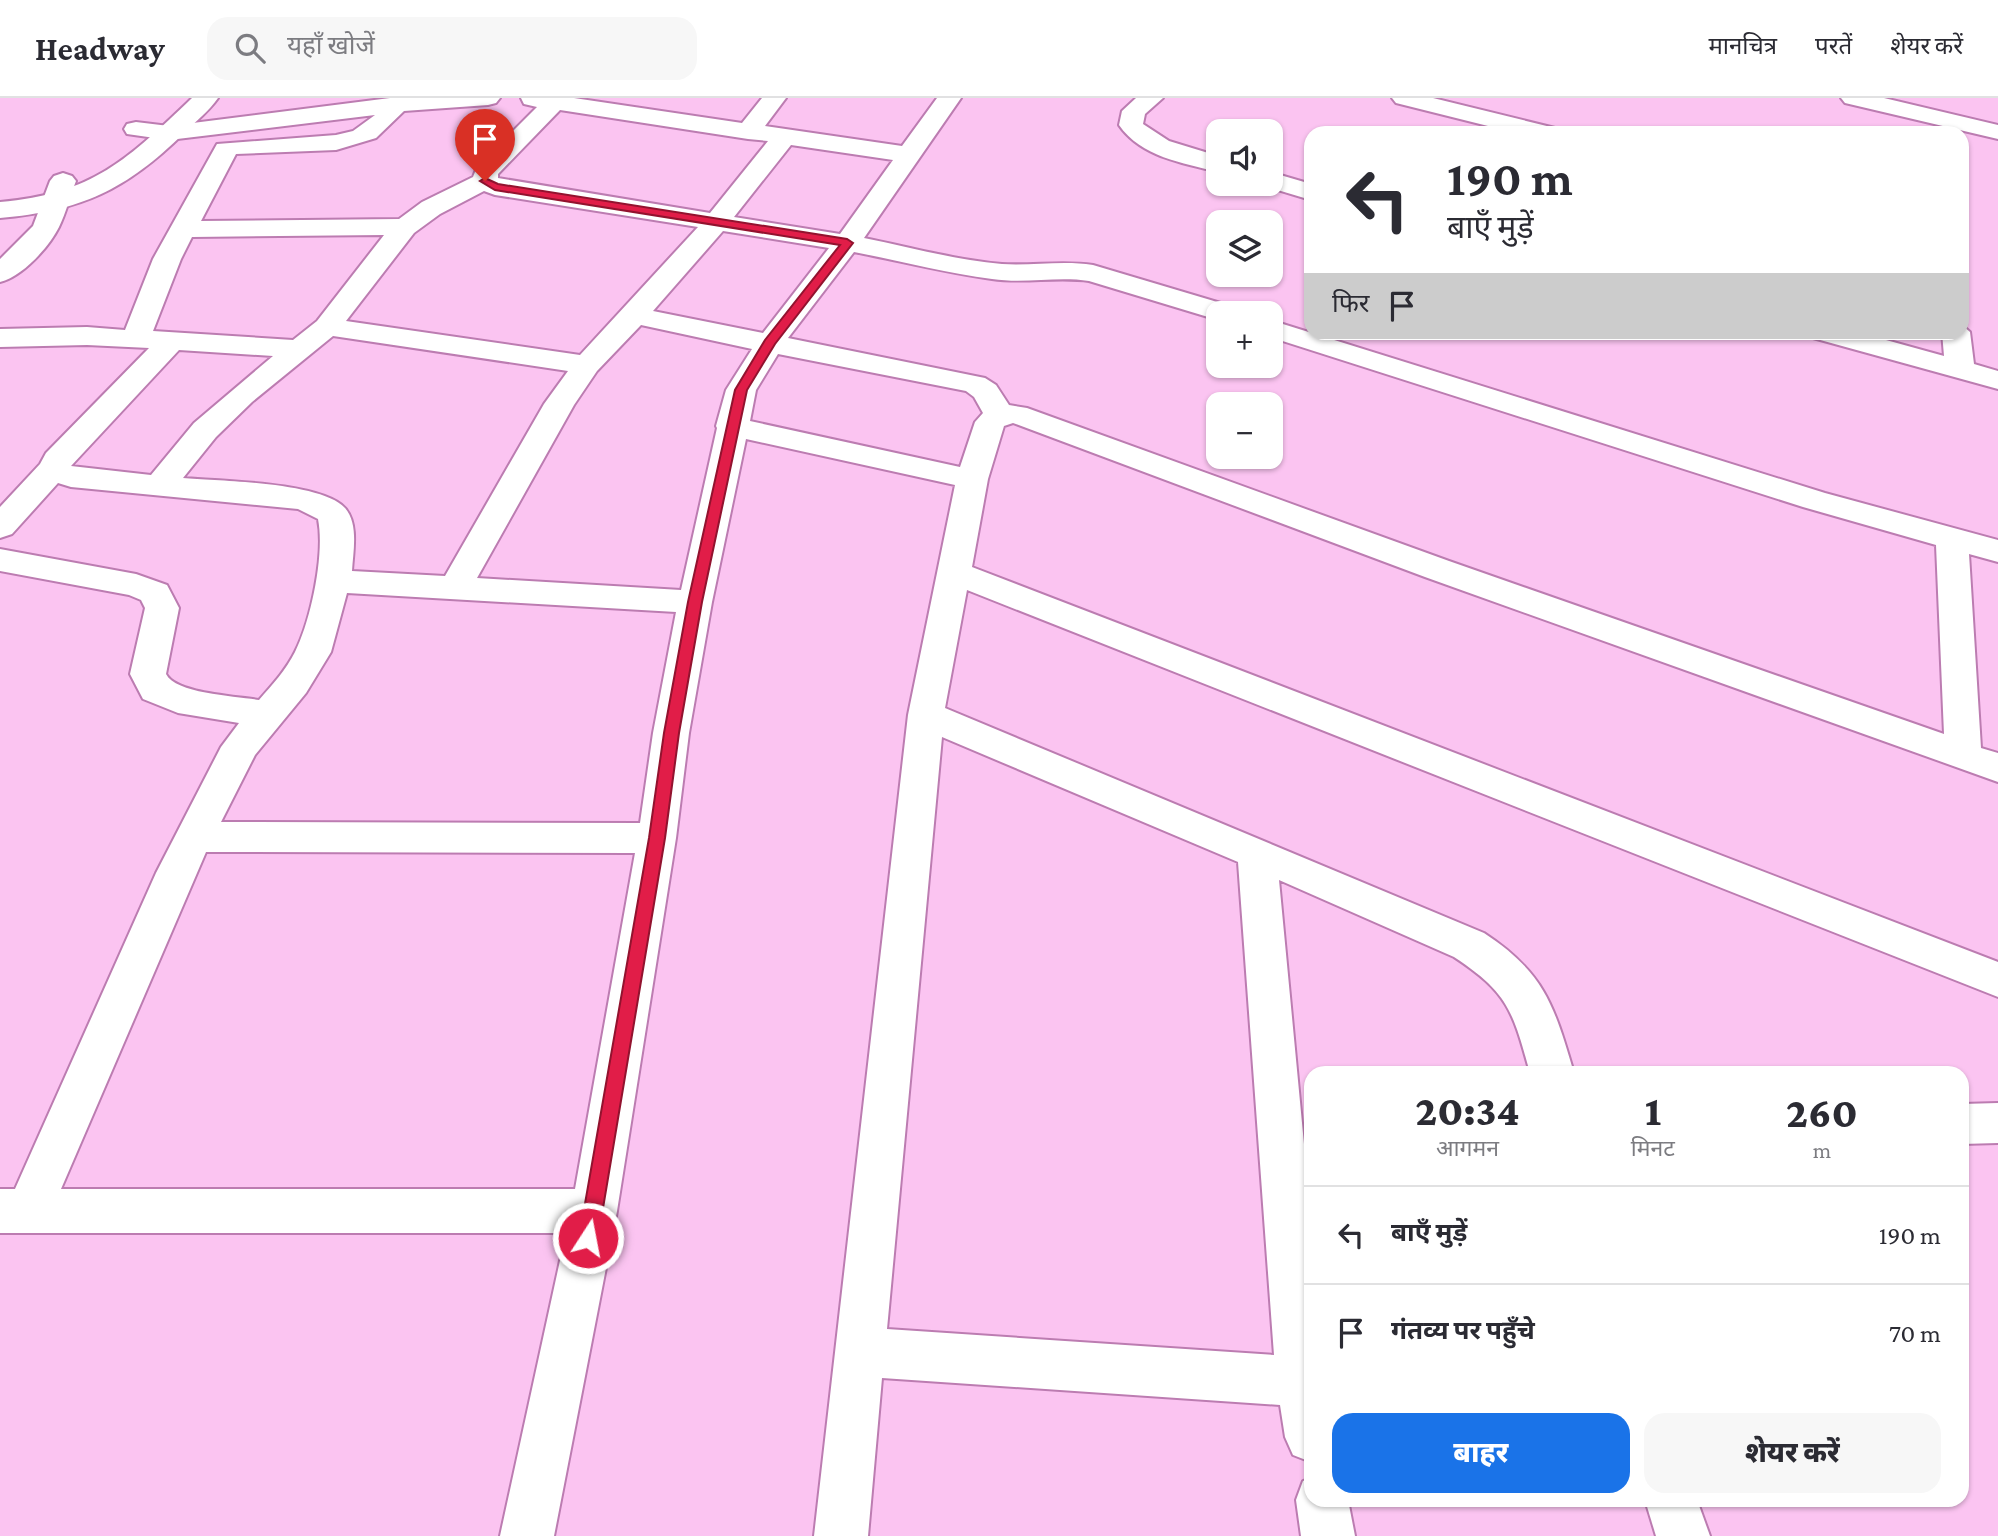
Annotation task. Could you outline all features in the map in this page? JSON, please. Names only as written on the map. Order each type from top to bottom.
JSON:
[{"type":"street","points":[[0,210],[58,192],[106,183],[135,164],[206,98]]},
{"type":"street","points":[[122,141],[169,132],[399,102],[488,98]]},
{"type":"street","points":[[523,98],[558,100],[784,138],[909,155]]},
{"type":"street","points":[[748,132],[775,98]]},
{"type":"street","points":[[527,1536],[594,1211],[657,838],[671,733],[695,602],[741,390],[770,343],[847,243],[949,98]]},
{"type":"street","points":[[1151,98],[1134,111],[1131,125],[1143,139],[1171,152],[1206,161]]},
{"type":"street","points":[[1404,98],[1496,126]]},
{"type":"street","points":[[1853,98],[1998,132]]},
{"type":"street","points":[[485,181],[486,172],[558,100]]},
{"type":"street","points":[[146,154],[339,142],[361,136],[376,127],[399,102]]},
{"type":"street","points":[[0,274],[33,244],[46,227],[58,192],[161,106]]},
{"type":"street","points":[[456,588],[559,404],[587,365],[716,223],[784,138]]},
{"type":"street","points":[[135,340],[167,260],[226,149]]},
{"type":"street","points":[[485,181],[495,187],[847,243],[991,271],[1026,274],[1073,270],[1093,273],[1206,308]]},
{"type":"street","points":[[159,485],[205,430],[241,396],[327,327],[405,228],[431,208],[485,181]]},
{"type":"street","points":[[1283,184],[1304,190]]},
{"type":"street","points":[[0,191],[47,186],[58,192]]},
{"type":"street","points":[[184,229],[405,228]]},
{"type":"street","points":[[635,314],[661,322],[975,384],[985,391],[1000,415]]},
{"type":"street","points":[[327,327],[587,365]]},
{"type":"street","points":[[1283,332],[1304,339]]},
{"type":"street","points":[[0,338],[87,336],[300,349]]},
{"type":"street","points":[[1308,340],[1814,500],[1998,551]]},
{"type":"street","points":[[1851,340],[1998,380]]},
{"type":"street","points":[[1957,340],[1960,371]]},
{"type":"street","points":[[0,527],[55,467],[65,452],[171,342]]},
{"type":"street","points":[[841,1536],[926,715],[972,479],[990,422],[1000,415],[1016,414],[1462,578],[1998,768]]},
{"type":"street","points":[[732,426],[972,479]]},
{"type":"street","points":[[55,467],[59,473],[71,477],[300,499],[320,505],[333,515],[338,537],[334,580],[313,652],[293,684],[265,714],[240,747],[176,873],[14,1211],[594,1211]]},
{"type":"street","points":[[1952,539],[1963,755]]},
{"type":"street","points":[[0,560],[136,585],[155,593],[162,608],[148,674],[156,690],[178,701],[265,714]]},
{"type":"street","points":[[953,572],[1998,980]]},
{"type":"street","points":[[334,580],[695,602]]},
{"type":"street","points":[[926,715],[1469,945],[1499,963],[1522,986],[1535,1015],[1550,1066]]},
{"type":"street","points":[[194,837],[657,838]]},
{"type":"street","points":[[1257,853],[1304,1360]]},
{"type":"street","points":[[1969,1124],[1998,1123]]},
{"type":"street","points":[[860,1352],[1304,1382]]},
{"type":"street","points":[[1323,1507],[1328,1536]]},
{"type":"street","points":[[1673,1507],[1683,1536]]},
{"type":"route","points":[[485,181],[495,187],[847,243],[770,343],[741,390],[695,602],[671,733],[657,838],[588,1238]]}]
